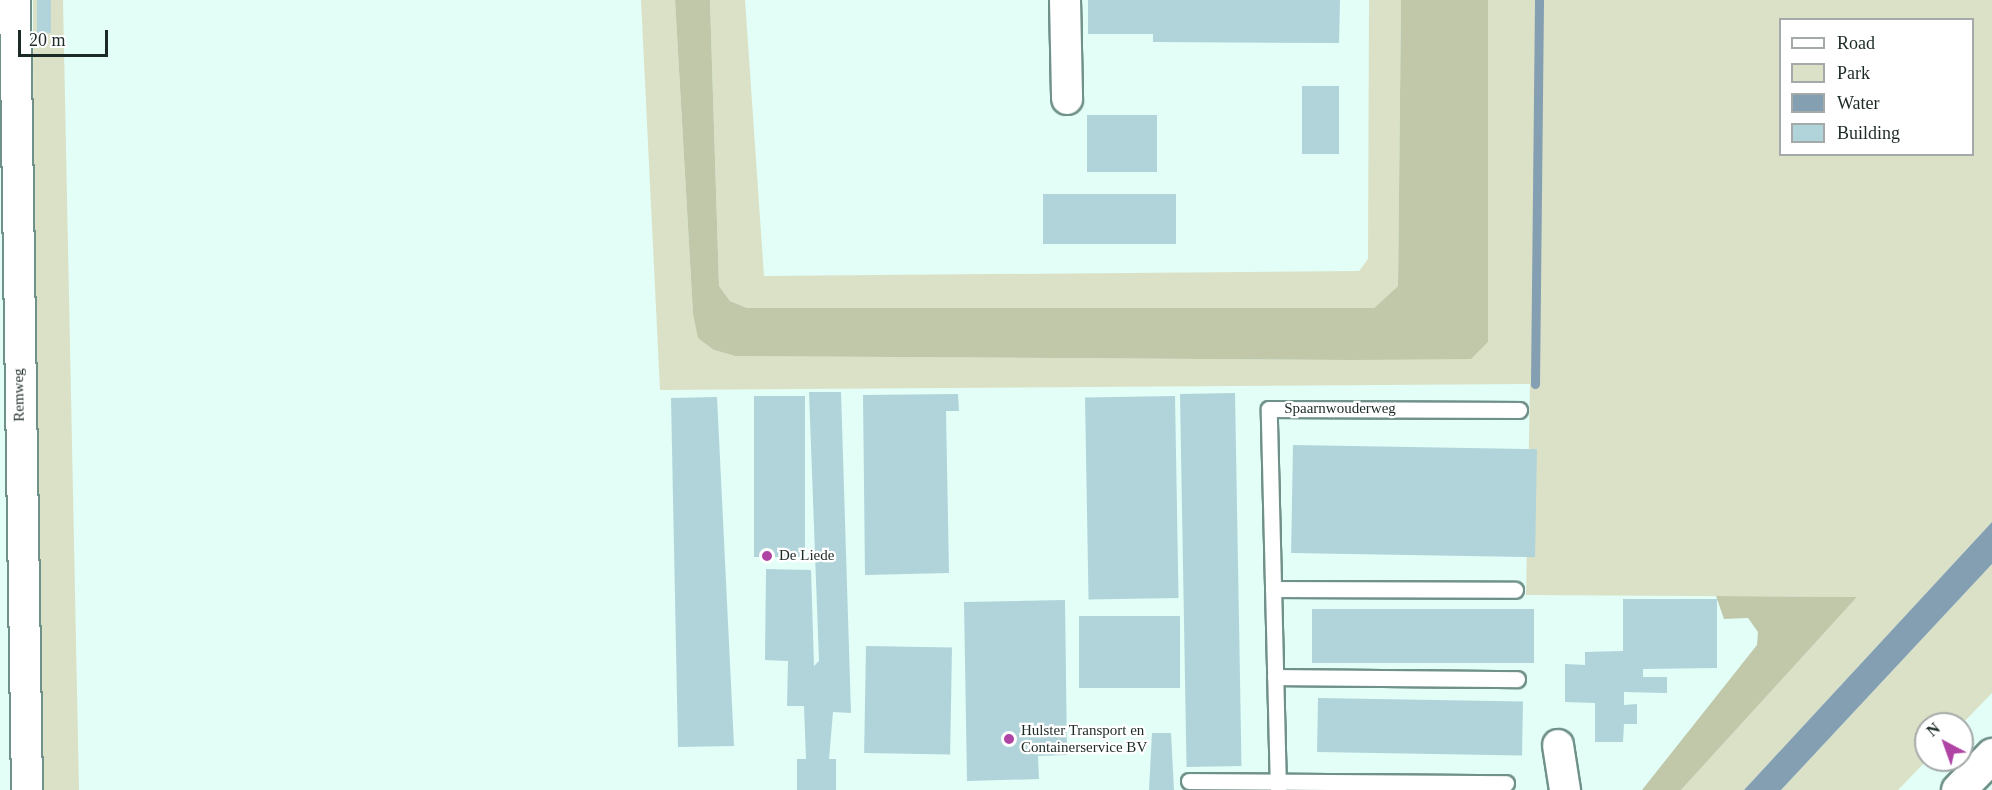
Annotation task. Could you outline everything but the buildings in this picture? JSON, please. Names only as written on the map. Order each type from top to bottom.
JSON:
[{"type":"highway","points":[[1958,790],[1992,754]]},
{"type":"street","name":"Remweg","points":[[15,0],[27,790]]},
{"type":"street","points":[[1065,0],[1067,99]]},
{"type":"street","points":[[1557,745],[1565,790]]},
{"type":"lane","name":"Spaarnwouderweg","points":[[1278,786],[1269,409],[1519,410]]},
{"type":"lane","points":[[1273,589],[1515,590]]},
{"type":"lane","points":[[1275,677],[1517,679]]},
{"type":"lane","points":[[1189,781],[1278,786],[1506,783]]},
{"type":"green space","points":[[33,0],[63,0],[79,790],[43,790],[35,636]]},
{"type":"green space","points":[[641,0],[675,0],[693,314],[714,350],[735,356],[1349,360],[1488,342],[1488,0],[1992,0],[1992,522],[1744,790],[1681,790],[1857,597],[1526,595],[1530,384],[660,390]]},
{"type":"green space","points":[[675,0],[710,0],[719,286],[730,301],[747,308],[1374,308],[1398,286],[1401,0],[1488,0],[1488,342],[1471,359],[735,356],[714,350],[698,338],[693,314]]},
{"type":"green space","points":[[710,0],[745,0],[764,276],[1359,271],[1368,259],[1369,0],[1401,0],[1398,286],[1374,308],[747,308],[730,301],[719,286]]},
{"type":"green space","points":[[1992,564],[1992,693],[1974,712],[1914,712],[1915,772],[1898,790],[1781,790]]},
{"type":"green space","points":[[1716,596],[1857,597],[1681,790],[1642,790],[1757,645],[1758,632],[1748,618],[1724,619]]},
{"type":"water","points":[[1992,522],[1992,564],[1781,790],[1744,790]]},
{"type":"waterway","points":[[1535,384],[1539,0]]},
{"type":"place","name":"De Liede","points":[[767,556]]},
{"type":"place","name":"Hulster Transport en Containerservice BV","points":[[1009,739]]}]
